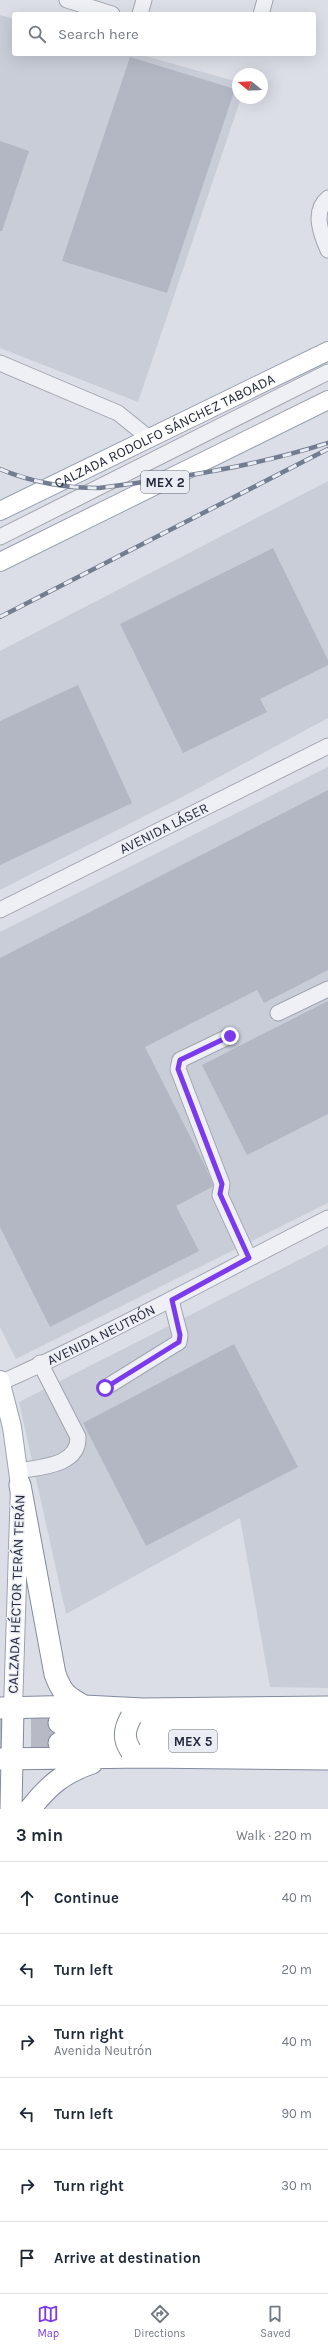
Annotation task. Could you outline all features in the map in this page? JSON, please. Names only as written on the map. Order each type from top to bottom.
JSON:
[{"type":"highway","points":[[19,1478],[55,1674],[66,1696],[84,1706]]},
{"type":"highway","points":[[6,1708],[84,1706],[137,1713],[328,1707]]},
{"type":"highway","name":"CALZADA HÉCTOR TERÁN TERÁN","points":[[6,1708],[6,1759],[11,1809]]},
{"type":"highway","points":[[137,1713],[125,1735],[126,1743],[137,1754]]},
{"type":"highway","name":"MEX 5","points":[[59,1723],[328,1725]]},
{"type":"highway","name":"MEX 5","points":[[59,1743],[328,1741]]},
{"type":"highway","points":[[6,1759],[105,1758],[137,1754],[328,1759]]},
{"type":"highway","points":[[30,1809],[44,1790],[69,1772],[105,1758]]},
{"type":"main road","name":"CALZADA RODOLFO SÁNCHEZ TABOADA","points":[[0,510],[328,351]]},
{"type":"main road","name":"MEX 2","points":[[0,562],[328,400]]},
{"type":"main road","name":"CALZADA HÉCTOR TERÁN TERÁN","points":[[0,1382],[12,1427],[19,1478],[6,1708]]},
{"type":"street","points":[[67,0],[106,12]]},
{"type":"street","points":[[141,12],[144,0]]},
{"type":"street","points":[[262,12],[265,0]]},
{"type":"street","points":[[328,198],[322,204],[319,220],[328,250]]},
{"type":"street","points":[[0,363],[118,413],[149,438]]},
{"type":"street","points":[[0,537],[328,372]]},
{"type":"street","name":"AVENIDA LÁSER","points":[[0,910],[328,746]]},
{"type":"street","points":[[278,1012],[328,990]]},
{"type":"street","points":[[230,1036],[180,1060],[178,1069],[222,1184],[220,1194],[249,1258]]},
{"type":"street","name":"AVENIDA NEUTRÓN","points":[[0,1382],[172,1300],[249,1258],[328,1218]]},
{"type":"street","points":[[105,1388],[179,1342],[180,1335],[172,1300]]},
{"type":"street","points":[[19,1478],[65,1460],[74,1454],[78,1447],[78,1437],[40,1363]]},
{"type":"shaded area","points":[[0,15],[12,18],[12,56],[145,56],[232,80],[232,104],[239,104],[138,402],[0,348]]},
{"type":"shaded area","points":[[328,481],[328,718],[184,796],[0,890],[0,651]]},
{"type":"shaded area","points":[[328,767],[328,1203],[16,1359],[0,1327],[0,932]]},
{"type":"shaded area","points":[[328,1245],[328,1688],[270,1687],[240,1518],[66,1614],[19,1402]]},
{"type":"building","points":[[130,57],[232,88],[232,98],[167,293],[62,261]]},
{"type":"building","points":[[0,141],[29,151],[2,231],[0,231]]},
{"type":"building","points":[[273,548],[328,660],[328,665],[260,699],[267,712],[183,753],[120,624]]},
{"type":"building","points":[[78,685],[132,803],[0,865],[0,721]]},
{"type":"building","points":[[328,790],[328,970],[264,1003],[257,990],[145,1047],[206,1168],[213,1185],[212,1187],[176,1206],[199,1251],[50,1327],[0,1227],[0,958]]},
{"type":"building","points":[[328,1001],[328,1114],[247,1155],[202,1065]]},
{"type":"building","points":[[234,1344],[298,1467],[146,1546],[83,1423]]},
{"type":"tunnel","points":[[0,1723],[59,1723]]},
{"type":"tunnel","points":[[0,1742],[59,1743]]},
{"type":"railway","points":[[0,469],[36,481],[74,487],[99,488],[215,471],[272,459],[328,443]]},
{"type":"railway","points":[[0,617],[328,449]]},
{"type":"route","points":[[105,1388],[179,1342],[180,1335],[172,1300],[249,1258],[220,1194],[222,1184],[178,1069],[180,1060],[230,1036]]}]
